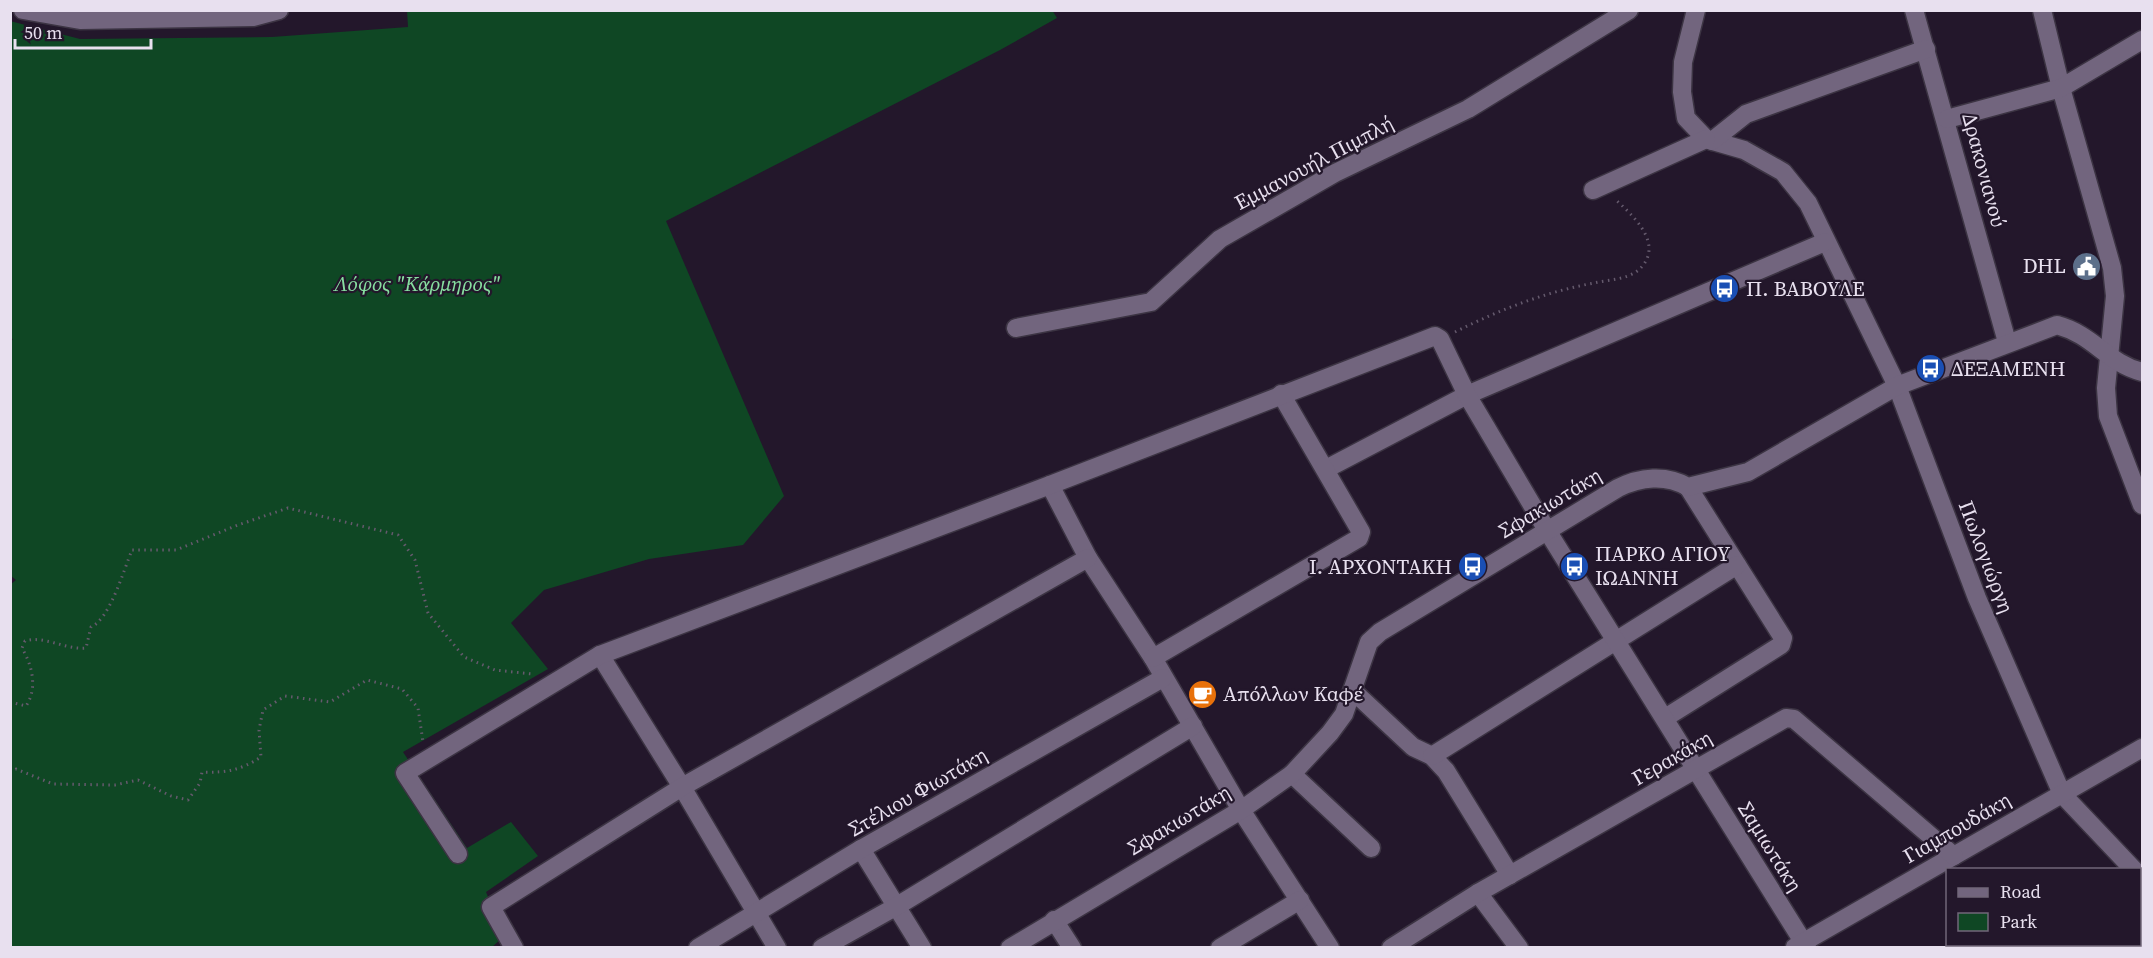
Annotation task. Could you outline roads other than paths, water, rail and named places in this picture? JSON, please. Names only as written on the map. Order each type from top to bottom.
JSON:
[{"type":"street","points":[[23,10],[80,20],[253,17],[279,10]]},
{"type":"street","points":[[1696,10],[1683,62],[1682,92],[1686,118],[1709,140]]},
{"type":"street","name":"Δρακονιανού","points":[[1914,10],[1947,119],[2007,342]]},
{"type":"street","points":[[2042,10],[2061,88],[2112,268],[2115,296],[2106,388],[2108,416],[2142,505]]},
{"type":"street","name":"Εµµανουήλ Πιµπλή","points":[[1016,328],[1151,302],[1220,238],[1335,173],[1468,109],[1621,12]]},
{"type":"street","points":[[1947,119],[2061,88],[2142,40]]},
{"type":"street","points":[[1598,188],[1709,140],[1746,114],[1926,50]]},
{"type":"street","name":"Πωλογιώργη","points":[[1709,140],[1744,150],[1783,172],[1808,203],[1897,386],[1977,598],[2062,794],[2132,868]]},
{"type":"street","points":[[1326,470],[1467,395],[1825,242]]},
{"type":"street","name":"Σφακιωτάκη","points":[[1010,948],[1241,810],[1292,774],[1330,733],[1344,714],[1369,642],[1380,632],[1635,480],[1677,480],[1688,487],[1748,472],[1897,386],[2007,342],[2057,325],[2082,333],[2121,364],[2142,372]]},
{"type":"street","name":"Σαμιωτάκη","points":[[1281,394],[1431,336],[1440,339],[1467,395],[1548,532],[1617,639],[1801,946]]},
{"type":"street","points":[[458,854],[405,773],[600,655],[1050,486],[1281,394],[1361,532],[1359,538],[1154,658]]},
{"type":"street","points":[[1050,486],[1088,558],[1154,658],[1163,678],[1241,810],[1330,948]]},
{"type":"street","points":[[1665,718],[1781,645],[1783,638],[1688,487]]},
{"type":"street","points":[[514,948],[491,908],[682,787],[1088,558]]},
{"type":"street","points":[[1432,756],[1737,566]]},
{"type":"street","points":[[600,655],[682,787],[777,948]]},
{"type":"street","name":"Στέλιου Φιωτάκη","points":[[698,948],[756,915],[861,849],[1163,678]]},
{"type":"street","points":[[1353,691],[1413,747],[1432,756],[1465,799],[1510,875]]},
{"type":"street","name":"Γερακάκη","points":[[1391,948],[1478,893],[1786,718],[1794,719],[1954,856]]},
{"type":"street","points":[[822,948],[897,906],[1193,726]]},
{"type":"street","name":"Γιαμπουδάκη","points":[[1801,946],[2142,748]]},
{"type":"street","points":[[1292,774],[1371,848]]},
{"type":"street","points":[[861,849],[922,948]]},
{"type":"street","points":[[1478,893],[1519,948]]},
{"type":"street","points":[[1220,948],[1300,900]]},
{"type":"street","points":[[1054,920],[1072,948]]},
{"type":"place","name":"DHL","points":[[2087,266]]},
{"type":"place","name":"Π. ΒΑΒΟΥΛΕ","points":[[1725,289]]},
{"type":"place","name":"ΔΕΞΑΜΕΝΗ","points":[[1930,369]]},
{"type":"place","name":"ΠΑΡΚΟ ΑΓΙΟΥ ΙΩΑΝΝΗ","points":[[1574,566]]},
{"type":"place","name":"Ι. ΑΡΧΟΝΤΑΚΗ","points":[[1473,567]]},
{"type":"place","name":"Απόλλων Καφέ","points":[[1202,694]]},
{"type":"park label","name":"Λόφος \"Κάρμηρος\"","points":[[417,284]]}]
